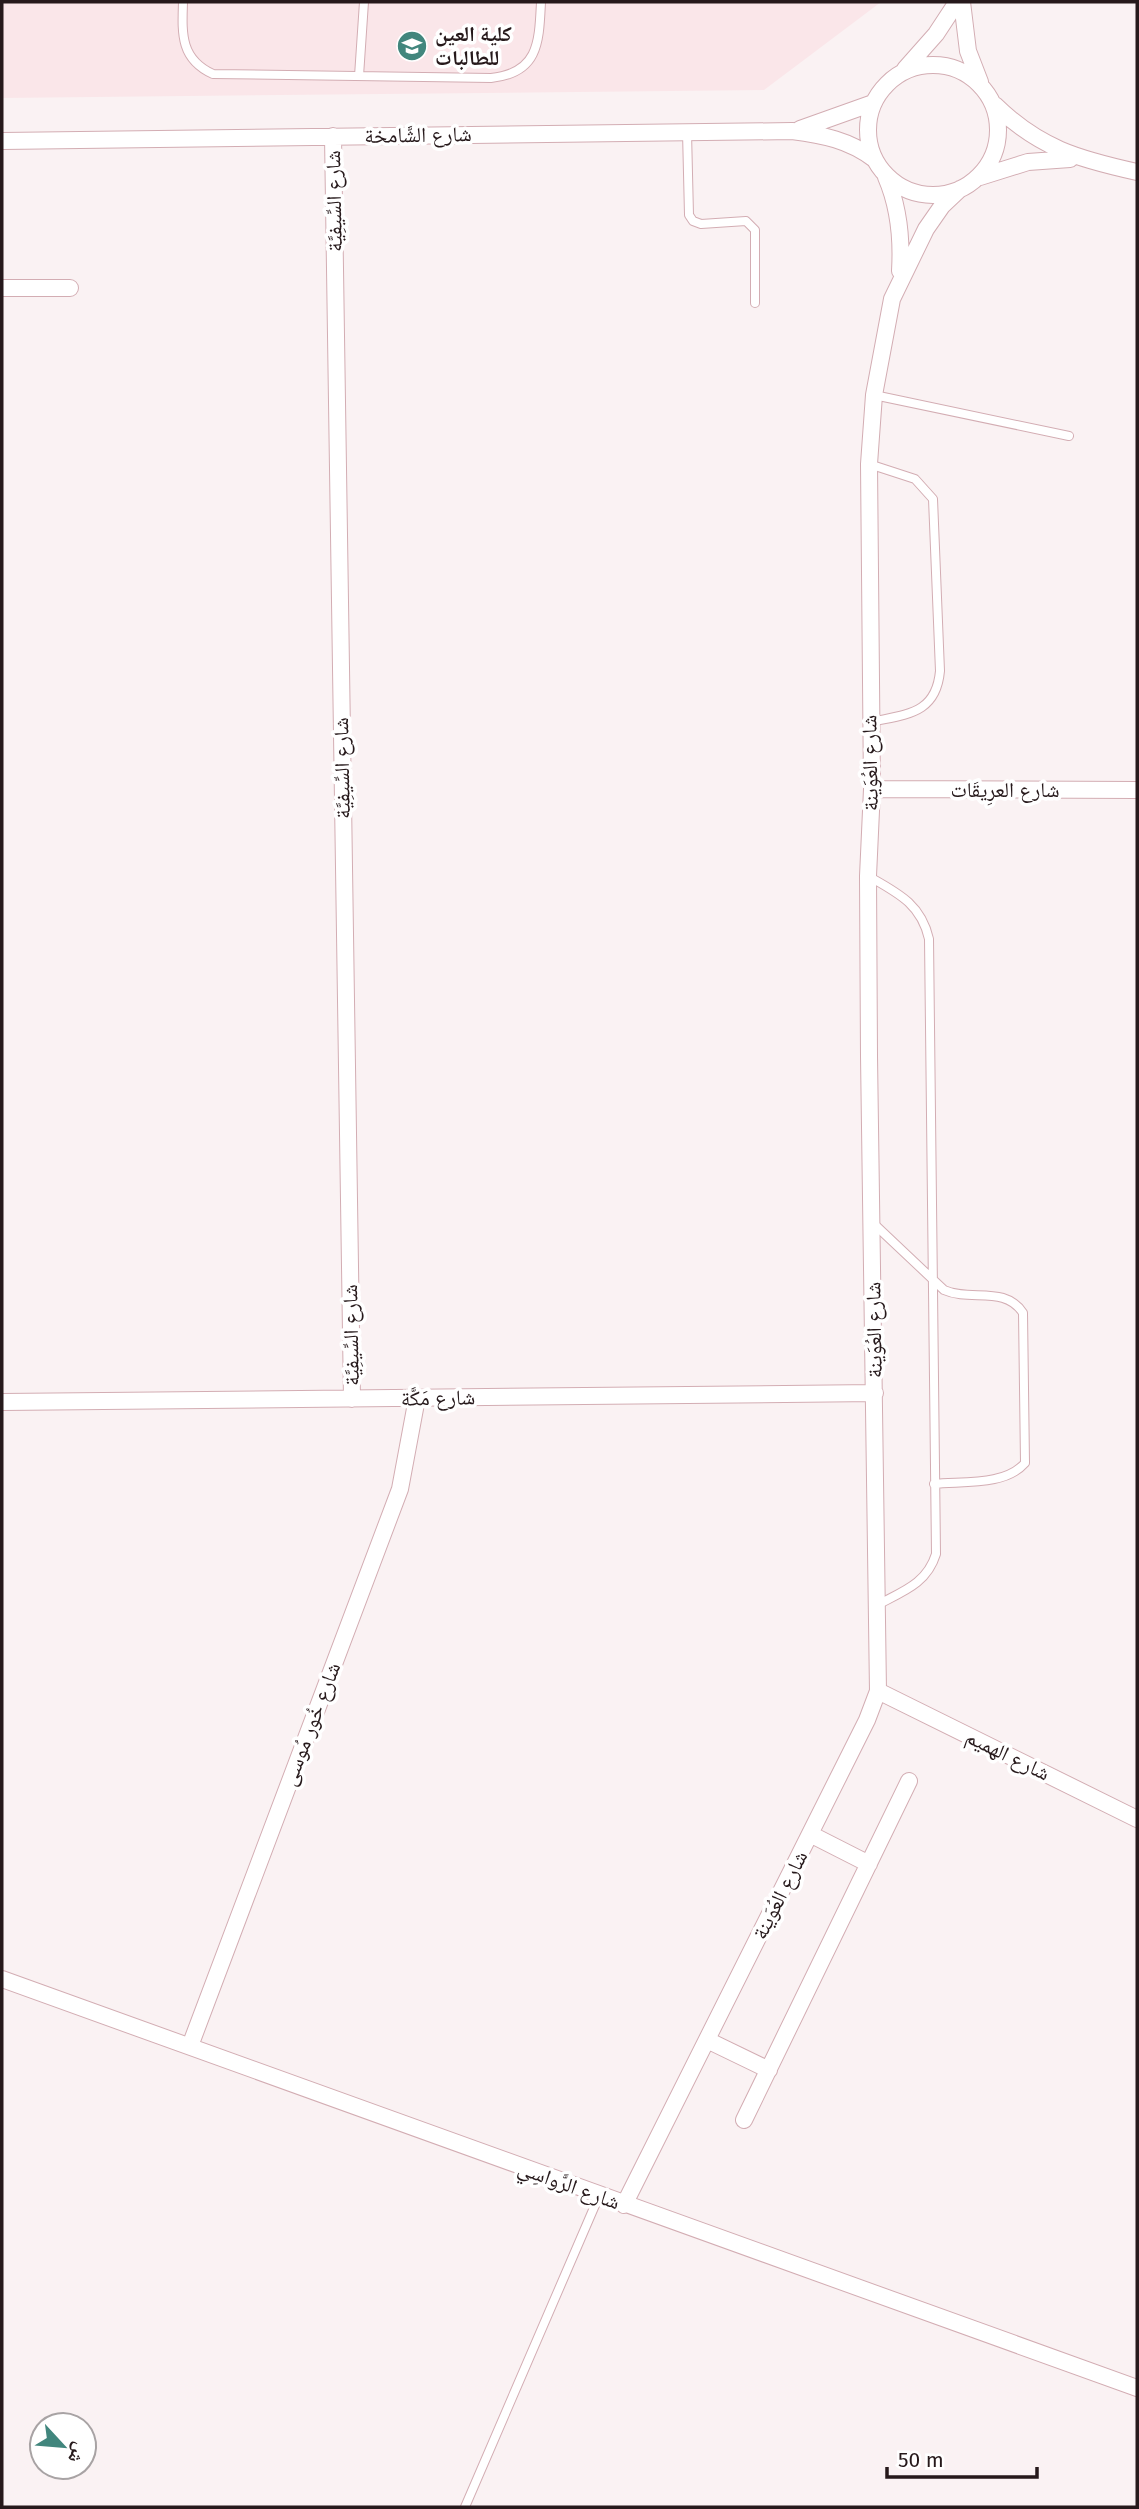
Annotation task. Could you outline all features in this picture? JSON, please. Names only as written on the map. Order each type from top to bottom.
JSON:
[{"type":"street","points":[[959,2],[931,41],[881,90],[873,103],[868,121],[868,141],[874,159],[885,174],[897,185],[928,195],[960,189],[977,178],[1028,162],[1081,160]]},
{"type":"street","points":[[959,2],[968,51],[993,103],[998,122],[997,143],[990,162],[977,178]]},
{"type":"street","points":[[903,71],[924,64],[946,65],[966,73],[983,87]]},
{"type":"street","name":"شارع الشَّامخة","points":[[792,131],[830,121],[873,103]]},
{"type":"street","points":[[993,103],[1033,137],[1081,160],[1137,172]]},
{"type":"street","name":"شارع الشَّامخة","points":[[2,141],[792,131],[845,142],[874,159]]},
{"type":"street","name":"شارع السِّيفِيَّة","points":[[333,136],[352,1399]]},
{"type":"street","name":"شارع العُوَينة","points":[[885,174],[894,195],[900,222],[900,277]]},
{"type":"street","name":"شارع العُوَينة","points":[[624,2205],[878,1692],[868,876],[872,789],[869,464],[874,395],[885,327],[900,277],[926,229],[942,206],[960,189]]},
{"type":"street","points":[[2,288],[70,288]]},
{"type":"street","name":"شارع العرِيقَات","points":[[872,789],[1137,790]]},
{"type":"street","name":"شارع مَكَّة","points":[[2,1402],[875,1393]]},
{"type":"street","name":"شارع خُور مُوسى","points":[[190,2046],[395,1502],[407,1461],[417,1398]]},
{"type":"street","name":"شارع الهميم","points":[[878,1692],[1137,1819]]},
{"type":"street","points":[[744,2120],[909,1781]]},
{"type":"street","points":[[810,1834],[869,1864]]},
{"type":"street","name":"شارع الرَّواسِي","points":[[2,1979],[1137,2388]]},
{"type":"street","points":[[707,2040],[769,2070]]},
{"type":"lane","points":[[183,2],[184,48],[200,68],[213,74],[359,76],[506,76],[520,70],[537,46],[541,2]]},
{"type":"lane","points":[[359,76],[364,2]]},
{"type":"lane","points":[[687,132],[689,215],[693,221],[701,224],[746,221],[751,224],[755,230],[755,303]]},
{"type":"lane","points":[[874,395],[1069,436]]},
{"type":"lane","points":[[869,464],[915,479],[933,499],[940,671],[935,693],[919,710],[870,723]]},
{"type":"lane","points":[[868,876],[906,898],[918,909],[929,939],[936,1554],[933,1564],[919,1582],[879,1604]]},
{"type":"lane","points":[[872,1222],[932,1281],[952,1294],[1000,1296],[1019,1307],[1023,1313],[1028,1456],[1026,1463],[1011,1475],[934,1484]]},
{"type":"lane","points":[[465,2507],[599,2196]]},
{"type":"shaded area","name":"كلية العين للطالبات","points":[[2,2],[881,2],[764,90],[2,98]]},
{"type":"place","name":"كلية العين للطالبات","points":[[412,46]]}]
